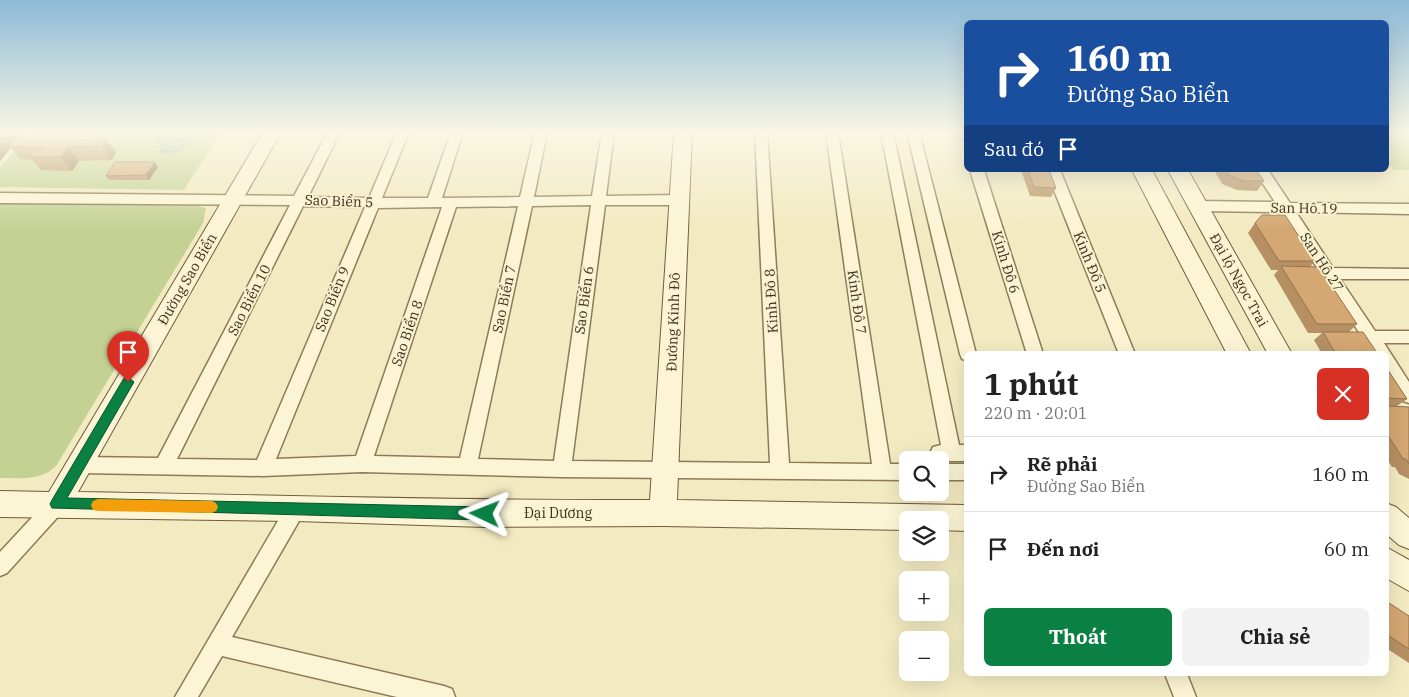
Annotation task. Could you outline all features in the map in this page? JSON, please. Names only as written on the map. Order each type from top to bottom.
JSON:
[{"type":"street","name":"Đường Sao Biển","points":[[57,504],[253,165]]},
{"type":"street","name":"Sao Biển 10","points":[[163,467],[318,165]]},
{"type":"street","name":"Sao Biển 9","points":[[262,468],[389,165]]},
{"type":"street","points":[[434,202],[446,165]]},
{"type":"street","name":"Sao Biển 7","points":[[468,466],[534,165]]},
{"type":"street","name":"Sao Biển 6","points":[[562,469],[603,165]]},
{"type":"street","name":"Đường Kinh Đô","points":[[664,513],[681,165]]},
{"type":"street","name":"Kinh Đô 8","points":[[763,165],[780,471]]},
{"type":"street","name":"Kinh Đô 7","points":[[837,165],[882,473]]},
{"type":"street","points":[[894,165],[952,453]]},
{"type":"street","points":[[921,165],[967,351]]},
{"type":"street","name":"Kinh Đô 6","points":[[978,172],[1033,351]]},
{"type":"street","name":"Kinh Đô 5","points":[[1054,172],[1126,351]]},
{"type":"street","points":[[1143,172],[1237,351]]},
{"type":"street","name":"Đại lộ Ngọc Trai","points":[[1179,172],[1278,351]]},
{"type":"street","name":"San Hô 27","points":[[1263,172],[1380,351]]},
{"type":"street","name":"Sao Biển 5","points":[[0,198],[233,199],[372,203],[678,200]]},
{"type":"street","name":"Sao Biển 8","points":[[362,464],[451,202]]},
{"type":"street","points":[[1161,206],[1198,206]]},
{"type":"street","name":"San Hô 19","points":[[1198,206],[1409,210]]},
{"type":"street","points":[[1329,273],[1409,274]]},
{"type":"street","points":[[1371,337],[1409,337]]},
{"type":"street","points":[[1389,365],[1409,396]]},
{"type":"street","points":[[80,465],[262,468],[362,464],[562,469],[899,472]]},
{"type":"street","points":[[949,472],[964,472]]},
{"type":"street","name":"Đại Dương","points":[[0,504],[296,508],[485,514],[664,513],[964,518]]},
{"type":"street","points":[[0,566],[57,504]]},
{"type":"street","points":[[186,697],[296,508]]},
{"type":"street","points":[[1389,563],[1409,577]]},
{"type":"street","points":[[216,644],[444,697]]},
{"type":"street","points":[[1177,676],[1185,697]]},
{"type":"green space","points":[[2,165],[200,165],[184,190],[0,187],[0,167]]},
{"type":"green space","points":[[1389,165],[1409,165],[1409,170],[1394,170]]},
{"type":"green space","points":[[0,204],[197,206],[206,208],[203,223],[56,466],[44,474],[30,478],[0,478]]},
{"type":"building","points":[[113,165],[153,165],[146,175],[106,176]]},
{"type":"building","points":[[1029,172],[1050,172],[1056,188],[1034,187]]},
{"type":"building","points":[[1227,172],[1257,172],[1264,181],[1244,181],[1228,175]]},
{"type":"building","points":[[1262,215],[1285,215],[1315,261],[1279,261],[1255,223]]},
{"type":"building","points":[[1281,266],[1319,267],[1357,324],[1317,324]]},
{"type":"building","points":[[1323,332],[1363,332],[1376,351],[1334,351]]},
{"type":"building","points":[[1389,372],[1407,399],[1389,398]]},
{"type":"building","points":[[1389,406],[1409,407],[1409,464],[1406,459],[1403,459],[1389,437]]},
{"type":"building","points":[[1389,603],[1409,616],[1409,649],[1389,636]]},
{"type":"slow traffic","points":[[98,505],[212,507]]},
{"type":"route","points":[[128,382],[57,504],[296,508],[485,514]]}]
